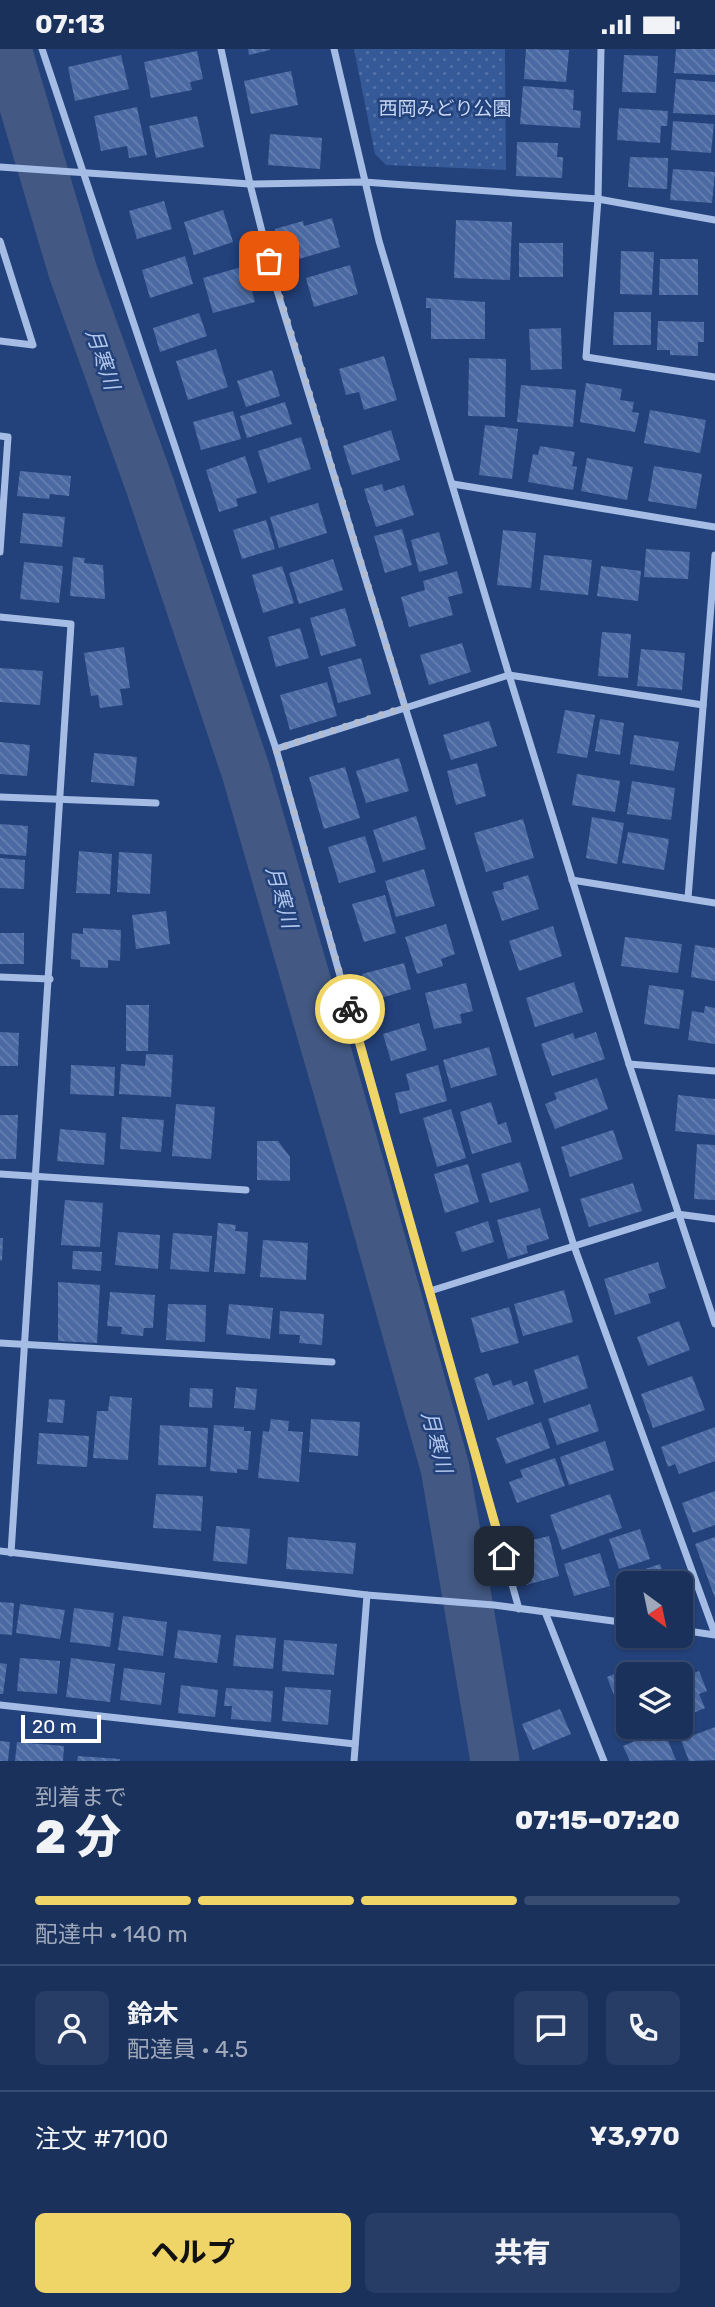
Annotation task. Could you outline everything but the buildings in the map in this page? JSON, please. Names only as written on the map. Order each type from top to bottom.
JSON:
[{"type":"street","points":[[42,49],[276,749],[519,1609]]},
{"type":"street","points":[[222,49],[250,184],[276,287],[405,707],[574,1246],[715,1635],[693,1632]]},
{"type":"street","points":[[334,49],[364,183],[509,675],[629,1065],[715,1324]]},
{"type":"street","points":[[601,49],[598,199],[586,357],[715,377]]},
{"type":"street","points":[[0,167],[250,184],[364,183],[598,199],[715,221]]},
{"type":"street","points":[[0,241],[33,345],[0,341]]},
{"type":"street","points":[[0,436],[8,437],[0,552]]},
{"type":"street","points":[[453,484],[715,527]]},
{"type":"street","points":[[688,898],[715,555]]},
{"type":"street","points":[[0,617],[71,624],[11,1553]]},
{"type":"street","points":[[276,749],[509,675],[703,705]]},
{"type":"street","points":[[0,797],[156,803]]},
{"type":"street","points":[[572,880],[715,903]]},
{"type":"street","points":[[0,977],[50,979]]},
{"type":"street","points":[[629,1065],[715,1071]]},
{"type":"street","points":[[0,1174],[246,1190]]},
{"type":"street","points":[[430,1291],[677,1214],[715,1219]]},
{"type":"street","points":[[0,1343],[332,1362]]},
{"type":"street","points":[[0,1551],[367,1595],[494,1605],[616,1621]]},
{"type":"street","points":[[354,1761],[367,1595]]},
{"type":"street","points":[[545,1612],[604,1761]]},
{"type":"street","points":[[0,1706],[355,1744]]},
{"type":"green space","name":"西岡みどり公園","points":[[354,49],[505,49],[506,170],[386,165],[375,154]]},
{"type":"waterway","name":"月寒川","points":[[7,49],[73,272],[150,486],[246,772],[367,1191],[445,1468],[495,1761]]},
{"type":"way so far","points":[[269,261],[405,707],[276,749],[350,1009]]},
{"type":"route","points":[[350,1009],[504,1556]]}]
